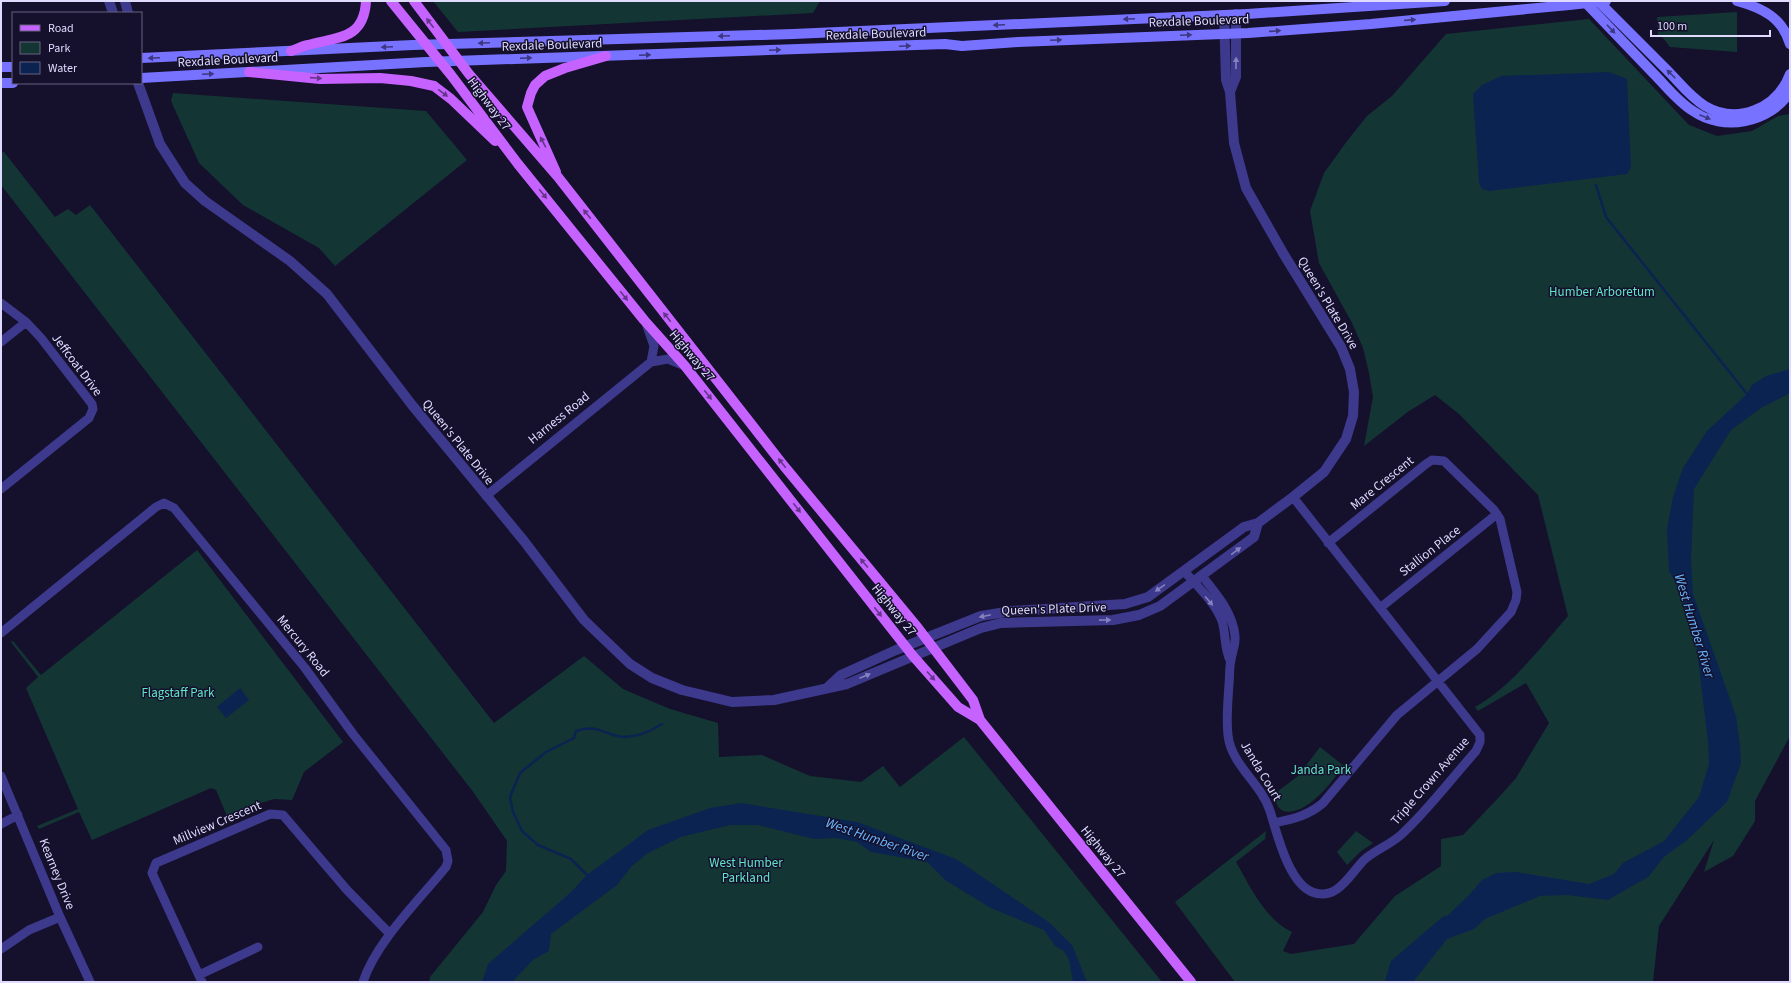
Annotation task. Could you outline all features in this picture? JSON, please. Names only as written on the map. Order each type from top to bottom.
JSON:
[{"type":"main road","points":[[291,51],[308,45],[332,41],[352,32],[363,19],[366,1]]},
{"type":"main road","name":"Highway 27","points":[[392,1],[440,61],[518,164],[644,320],[685,366],[913,656],[958,707],[980,720]]},
{"type":"main road","name":"Highway 27","points":[[414,1],[446,44],[558,177],[732,400],[933,648],[973,700],[980,720],[1192,982]]},
{"type":"main road","name":"Rexdale Boulevard","points":[[142,58],[446,44],[793,34],[1224,15],[1372,7],[1445,1]]},
{"type":"main road","points":[[1584,1],[1683,104],[1705,118],[1731,123],[1756,118],[1779,105],[1790,92]]},
{"type":"main road","points":[[1598,1],[1692,96],[1712,109],[1735,114],[1758,109],[1777,96],[1790,74]]},
{"type":"main road","name":"Rexdale Boulevard","points":[[142,78],[440,61],[945,44],[962,46],[1236,33],[1372,24],[1610,1]]},
{"type":"main road","points":[[1737,1],[1756,6],[1769,13],[1782,26],[1790,44]]},
{"type":"main road","points":[[1372,7],[1369,16],[1372,24]]},
{"type":"main road","points":[[558,177],[552,158],[527,107],[531,93],[545,76],[565,68],[606,56]]},
{"type":"main road","points":[[1,67],[12,66]]},
{"type":"main road","points":[[249,72],[320,79],[380,78],[411,81],[434,86],[450,99],[518,164]]},
{"type":"main road","points":[[1,83],[12,83]]},
{"type":"street","points":[[109,1],[113,12]]},
{"type":"street","points":[[125,1],[128,12]]},
{"type":"street","name":"Queen's Plate Drive","points":[[1230,92],[1236,77],[1236,14]]},
{"type":"street","name":"Queen's Plate Drive","points":[[828,687],[841,675],[906,646],[981,616],[1012,611],[1125,604],[1148,597],[1244,527],[1258,523],[1293,497],[1324,472],[1346,439],[1354,416],[1354,392],[1350,369],[1340,347],[1283,253],[1246,188],[1234,151],[1230,92],[1226,80],[1224,15]]},
{"type":"street","name":"Queen's Plate Drive","points":[[138,84],[160,144],[185,183],[204,201],[290,260],[328,294],[412,405],[524,541],[588,625],[630,664],[652,678],[682,690],[732,702],[774,700],[847,684],[981,628],[1001,623],[1066,620],[1113,620],[1139,615],[1160,606],[1254,537],[1258,523]]},
{"type":"street","name":"Jeffcoat Drive","points":[[1,303],[26,322],[41,338],[92,404],[93,409],[89,418],[1,489]]},
{"type":"street","points":[[644,320],[654,346],[650,362],[668,359],[685,366]]},
{"type":"street","points":[[1,342],[26,322]]},
{"type":"street","name":"Harness Road","points":[[486,496],[650,362]]},
{"type":"street","name":"Mare Crescent","points":[[1274,823],[1301,817],[1323,803],[1397,715],[1470,657],[1514,607],[1517,592],[1502,526],[1497,514],[1444,461],[1432,460],[1328,543]]},
{"type":"street","name":"Triple Crown Avenue","points":[[1274,823],[1281,849],[1303,886],[1311,892],[1322,894],[1338,889],[1364,860],[1402,834],[1476,751],[1480,742],[1478,732],[1293,497]]},
{"type":"street","name":"Mercury Road","points":[[1,633],[156,507],[164,503],[174,508],[305,668],[353,734],[446,850],[448,861],[446,867],[390,934],[374,958],[363,982]]},
{"type":"street","name":"Stallion Place","points":[[1380,608],[1497,514]]},
{"type":"street","name":"Janda Court","points":[[1184,571],[1217,611],[1226,639],[1226,652],[1230,660]]},
{"type":"street","name":"Janda Court","points":[[1202,576],[1228,612],[1235,636],[1234,649],[1230,660],[1227,723],[1230,747],[1264,796],[1274,823]]},
{"type":"street","points":[[1065,608],[1066,620]]},
{"type":"street","name":"Kearney Drive","points":[[1,776],[60,917],[90,982]]},
{"type":"street","name":"Millview Crescent","points":[[200,978],[152,873],[156,863],[270,814],[283,815],[347,890],[390,934]]},
{"type":"street","points":[[1,824],[18,816]]},
{"type":"street","points":[[1,948],[29,930],[60,917]]},
{"type":"street","points":[[200,978],[258,947]]},
{"type":"green space","points":[[433,1],[820,1],[813,13],[458,32]]},
{"type":"green space","points":[[1737,12],[1737,52],[1670,47],[1663,38],[1658,35],[1657,17]]},
{"type":"green space","name":"Humber Arboretum","points":[[1589,19],[1689,125],[1717,136],[1752,131],[1778,116],[1790,114],[1790,736],[1755,801],[1755,821],[1733,856],[1704,872],[1714,840],[1659,926],[1653,982],[1235,982],[1175,902],[1266,831],[1265,839],[1236,862],[1266,911],[1282,926],[1292,932],[1283,951],[1291,954],[1354,944],[1395,896],[1441,866],[1441,839],[1463,835],[1501,795],[1516,778],[1549,723],[1526,683],[1478,711],[1475,707],[1489,698],[1525,666],[1568,616],[1538,495],[1459,414],[1435,395],[1409,411],[1364,446],[1373,397],[1369,373],[1363,348],[1352,323],[1319,263],[1310,211],[1324,173],[1347,141],[1367,116],[1392,96],[1446,34]]},
{"type":"green space","points":[[173,93],[426,111],[467,160],[335,266],[319,248],[243,205],[199,163],[171,101]]},
{"type":"green space","name":"West Humber Parkland","points":[[4,152],[55,217],[68,209],[76,215],[90,205],[494,723],[584,656],[623,689],[670,709],[718,723],[719,757],[762,755],[810,776],[861,782],[883,766],[900,787],[964,737],[1162,982],[429,982],[430,977],[483,912],[496,885],[506,871],[507,841],[474,793],[1,185],[1,153]]},
{"type":"green space","name":"Flagstaff Park","points":[[197,550],[343,742],[304,772],[292,800],[274,799],[261,803],[248,814],[230,823],[216,790],[211,788],[92,840],[79,812],[39,829],[37,826],[78,809],[26,688],[38,677],[11,642],[13,641],[41,675]]},
{"type":"green space","name":"Janda Park","points":[[1320,747],[1344,766],[1318,797],[1309,804],[1301,809],[1283,811],[1278,807],[1273,795],[1298,776]]},
{"type":"green space","points":[[1356,831],[1373,843],[1360,852],[1347,865],[1337,852]]},
{"type":"water","points":[[1609,72],[1627,79],[1631,167],[1627,174],[1489,191],[1482,189],[1479,183],[1473,94],[1482,85],[1501,76]]},
{"type":"water","points":[[1790,369],[1790,393],[1761,408],[1731,430],[1694,489],[1691,560],[1693,594],[1736,716],[1740,746],[1741,763],[1727,802],[1687,840],[1664,857],[1648,877],[1608,900],[1567,895],[1540,896],[1485,919],[1474,929],[1447,939],[1413,982],[1394,982],[1415,948],[1431,935],[1440,923],[1482,880],[1496,873],[1516,872],[1589,884],[1614,874],[1623,863],[1664,841],[1699,797],[1709,764],[1708,742],[1696,641],[1681,592],[1669,571],[1667,529],[1673,497],[1683,468],[1707,431],[1747,394],[1752,385],[1766,376]]},
{"type":"water","points":[[240,688],[249,700],[226,718],[217,707]]},
{"type":"water","points":[[741,803],[857,822],[956,859],[1050,923],[1072,945],[1087,982],[1073,982],[1069,960],[1064,951],[1055,946],[1044,930],[991,908],[945,880],[927,862],[871,852],[857,842],[836,838],[814,839],[758,825],[730,825],[681,837],[648,853],[631,867],[617,885],[551,934],[549,951],[533,960],[512,982],[482,982],[488,964],[570,893],[587,875],[648,830],[710,808]]},
{"type":"waterway","points":[[1596,185],[1606,217],[1747,394]]},
{"type":"waterway","points":[[587,875],[571,859],[538,845],[522,831],[513,812],[510,797],[520,773],[546,752],[574,738],[576,731],[590,728],[612,735],[629,737],[644,733],[662,724]]},
{"type":"waterway","name":"West Humber River","points":[[1392,982],[1397,965],[1446,923]]}]
